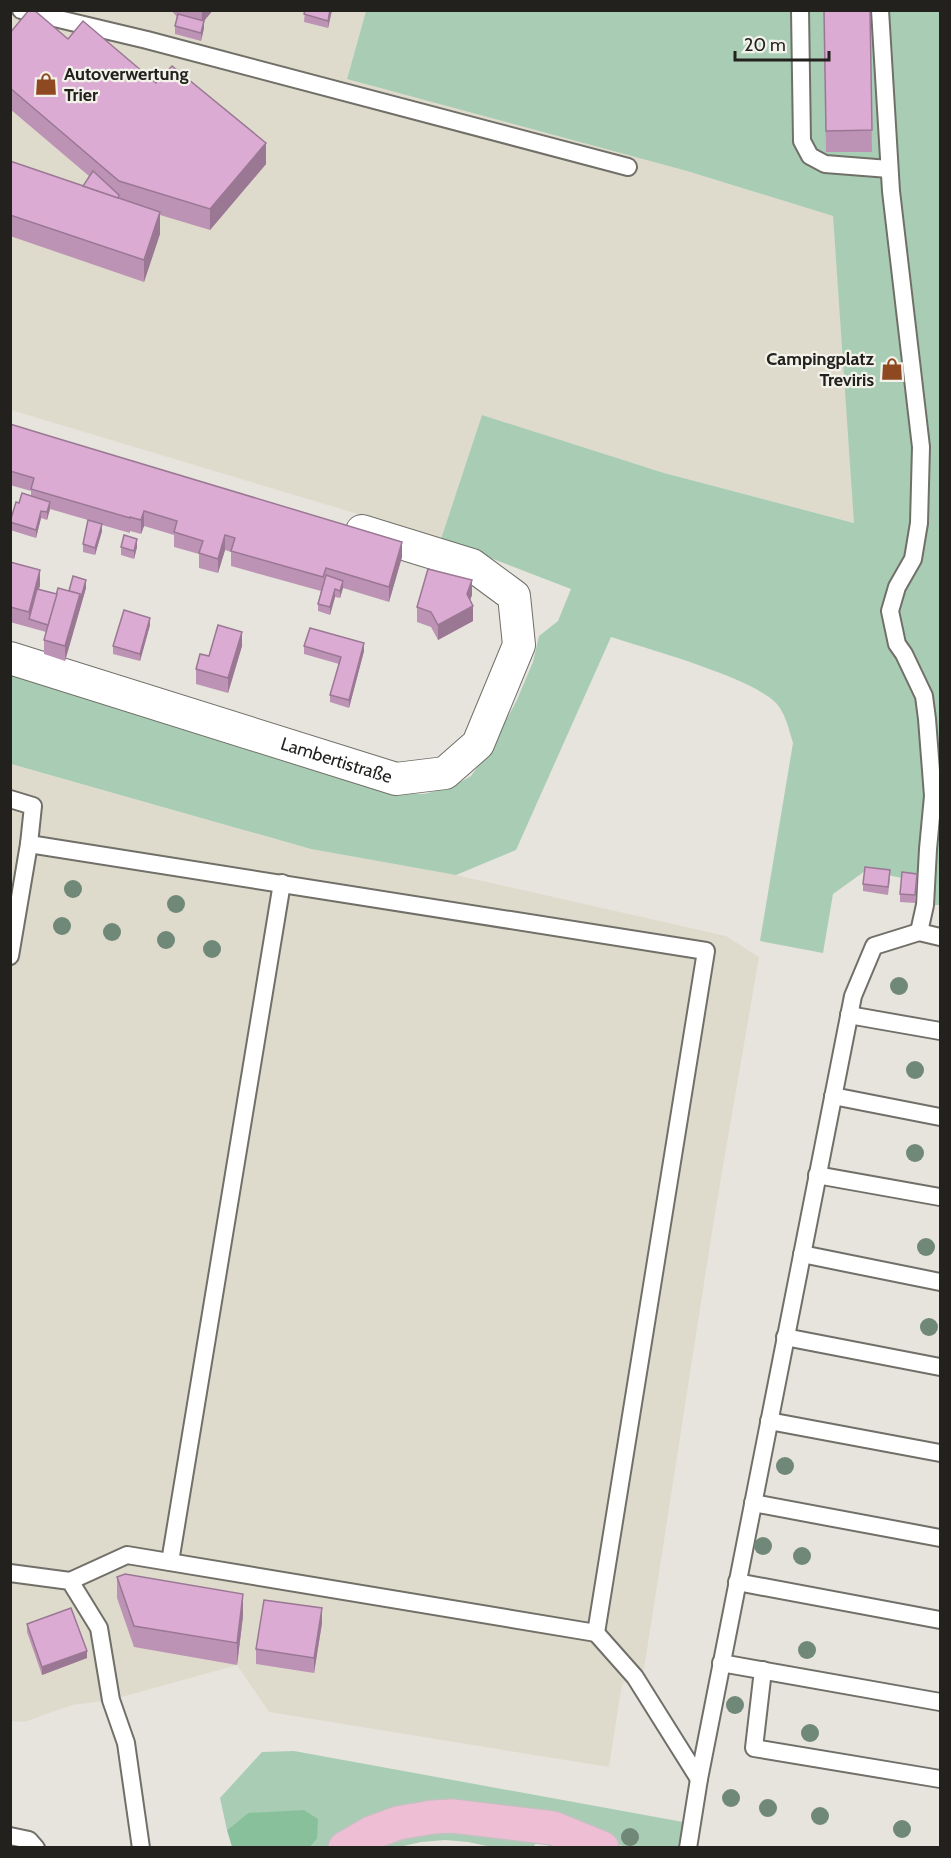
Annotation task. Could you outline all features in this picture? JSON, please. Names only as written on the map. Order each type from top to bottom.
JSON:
[{"type":"main road","points":[[345,1848],[371,1833],[398,1823],[433,1816],[452,1816],[553,1828],[602,1848]]},
{"type":"street","name":"Lambertistraße","points":[[10,658],[396,779],[445,773],[478,744],[519,645],[514,596],[472,565],[337,524]]},
{"type":"lane","points":[[21,10],[147,40],[628,167]]},
{"type":"lane","points":[[800,10],[802,141],[810,156],[825,164],[889,169]]},
{"type":"lane","points":[[880,10],[889,169],[921,447],[919,523],[913,559],[897,587],[890,611],[897,644],[924,696],[927,719],[933,796],[926,904],[919,932]]},
{"type":"lane","points":[[10,799],[33,806],[29,844],[10,956]]},
{"type":"lane","points":[[29,844],[706,951],[596,1633]]},
{"type":"lane","points":[[170,1562],[282,884]]},
{"type":"lane","points":[[688,1848],[721,1662],[852,996],[874,946],[919,932],[940,937]]},
{"type":"lane","points":[[849,1015],[940,1031]]},
{"type":"lane","points":[[833,1096],[940,1117]]},
{"type":"lane","points":[[817,1175],[940,1197]]},
{"type":"lane","points":[[802,1254],[940,1282]]},
{"type":"lane","points":[[785,1337],[940,1367]]},
{"type":"lane","points":[[769,1421],[940,1453]]},
{"type":"lane","points":[[753,1503],[940,1538]]},
{"type":"lane","points":[[10,1573],[70,1581],[127,1555],[596,1633],[635,1677],[699,1779]]},
{"type":"lane","points":[[70,1581],[99,1628],[111,1700],[126,1743],[141,1848]]},
{"type":"lane","points":[[737,1582],[940,1620]]},
{"type":"lane","points":[[721,1662],[940,1702]]},
{"type":"lane","points":[[763,1670],[754,1748],[940,1779]]},
{"type":"lane","points":[[10,1836],[29,1840],[36,1848]]},
{"type":"shaded area","points":[[10,11],[366,11],[347,78],[687,171],[833,216],[855,523],[664,473],[482,415],[441,539],[11,410]]},
{"type":"shaded area","points":[[10,764],[311,849],[456,875],[726,936],[759,957],[714,1219],[644,1669],[622,1684],[609,1767],[269,1712],[237,1665],[111,1700],[72,1705],[24,1722],[11,1721]]},
{"type":"green space","points":[[366,11],[940,11],[940,905],[925,905],[919,881],[865,871],[833,894],[823,953],[760,941],[793,743],[783,713],[777,704],[765,694],[747,684],[699,665],[611,637],[516,850],[456,875],[311,849],[11,764],[10,670],[390,793],[424,794],[452,787],[471,776],[491,748],[516,702],[533,662],[539,636],[558,621],[571,589],[441,539],[482,415],[664,473],[854,523],[833,216],[687,171],[347,79]]},
{"type":"green space","points":[[294,1751],[683,1822],[681,1847],[626,1847],[538,1818],[339,1837],[327,1847],[310,1847],[317,1839],[248,1813],[227,1830],[220,1798],[262,1752]]},
{"type":"green space","points":[[304,1810],[318,1819],[317,1839],[310,1847],[232,1847],[227,1830],[248,1813]]},
{"type":"green space","points":[[415,1829],[539,1840],[532,1848],[492,1847],[445,1840],[399,1847],[366,1848]]},
{"type":"building","points":[[29,10],[34,10],[68,39],[83,21],[156,83],[172,66],[266,143],[210,209],[119,181],[10,88],[10,33]]},
{"type":"building","points":[[305,10],[330,10],[328,21],[304,14]]},
{"type":"building","points":[[824,10],[870,10],[872,130],[826,131]]},
{"type":"building","points":[[178,14],[204,21],[201,33],[175,26]]},
{"type":"building","points":[[10,161],[160,212],[144,260],[10,215]]},
{"type":"building","points":[[93,171],[119,195],[118,198],[83,186]]},
{"type":"building","points":[[10,424],[402,542],[389,587],[326,568],[323,577],[231,551],[235,538],[225,535],[218,559],[199,553],[203,541],[174,532],[177,521],[144,511],[141,520],[130,518],[31,489],[34,478],[10,471]]},
{"type":"building","points":[[22,493],[50,502],[47,512],[41,511],[36,530],[10,522],[16,502],[19,503]]},
{"type":"building","points":[[88,520],[102,524],[95,548],[83,544]]},
{"type":"building","points":[[124,535],[137,539],[134,551],[121,547]]},
{"type":"building","points":[[10,562],[40,570],[29,612],[10,607]]},
{"type":"building","points":[[428,569],[472,580],[467,594],[473,606],[438,625],[431,612],[417,607]]},
{"type":"building","points":[[326,575],[343,581],[340,591],[335,589],[330,607],[318,604]]},
{"type":"building","points":[[73,576],[86,580],[80,601],[80,594],[69,591]]},
{"type":"building","points":[[58,588],[80,594],[65,646],[44,640]]},
{"type":"building","points":[[37,589],[57,594],[48,625],[29,619]]},
{"type":"building","points":[[124,610],[150,618],[140,654],[113,646]]},
{"type":"building","points":[[218,625],[242,632],[228,678],[196,669],[200,654],[209,656]]},
{"type":"building","points":[[310,628],[364,643],[349,700],[330,695],[341,657],[304,646]]},
{"type":"building","points":[[865,867],[890,870],[888,887],[863,884]]},
{"type":"building","points":[[902,872],[917,874],[915,895],[900,894]]},
{"type":"building","points":[[125,1574],[243,1594],[237,1643],[134,1626],[117,1577]]},
{"type":"building","points":[[264,1600],[322,1608],[314,1658],[256,1649]]},
{"type":"building","points":[[71,1608],[87,1651],[42,1667],[27,1624]]},
{"type":"place","name":"Autoverwertung Trier","points":[[46,84]]},
{"type":"place","name":"Campingplatz Treviris","points":[[892,369]]}]
